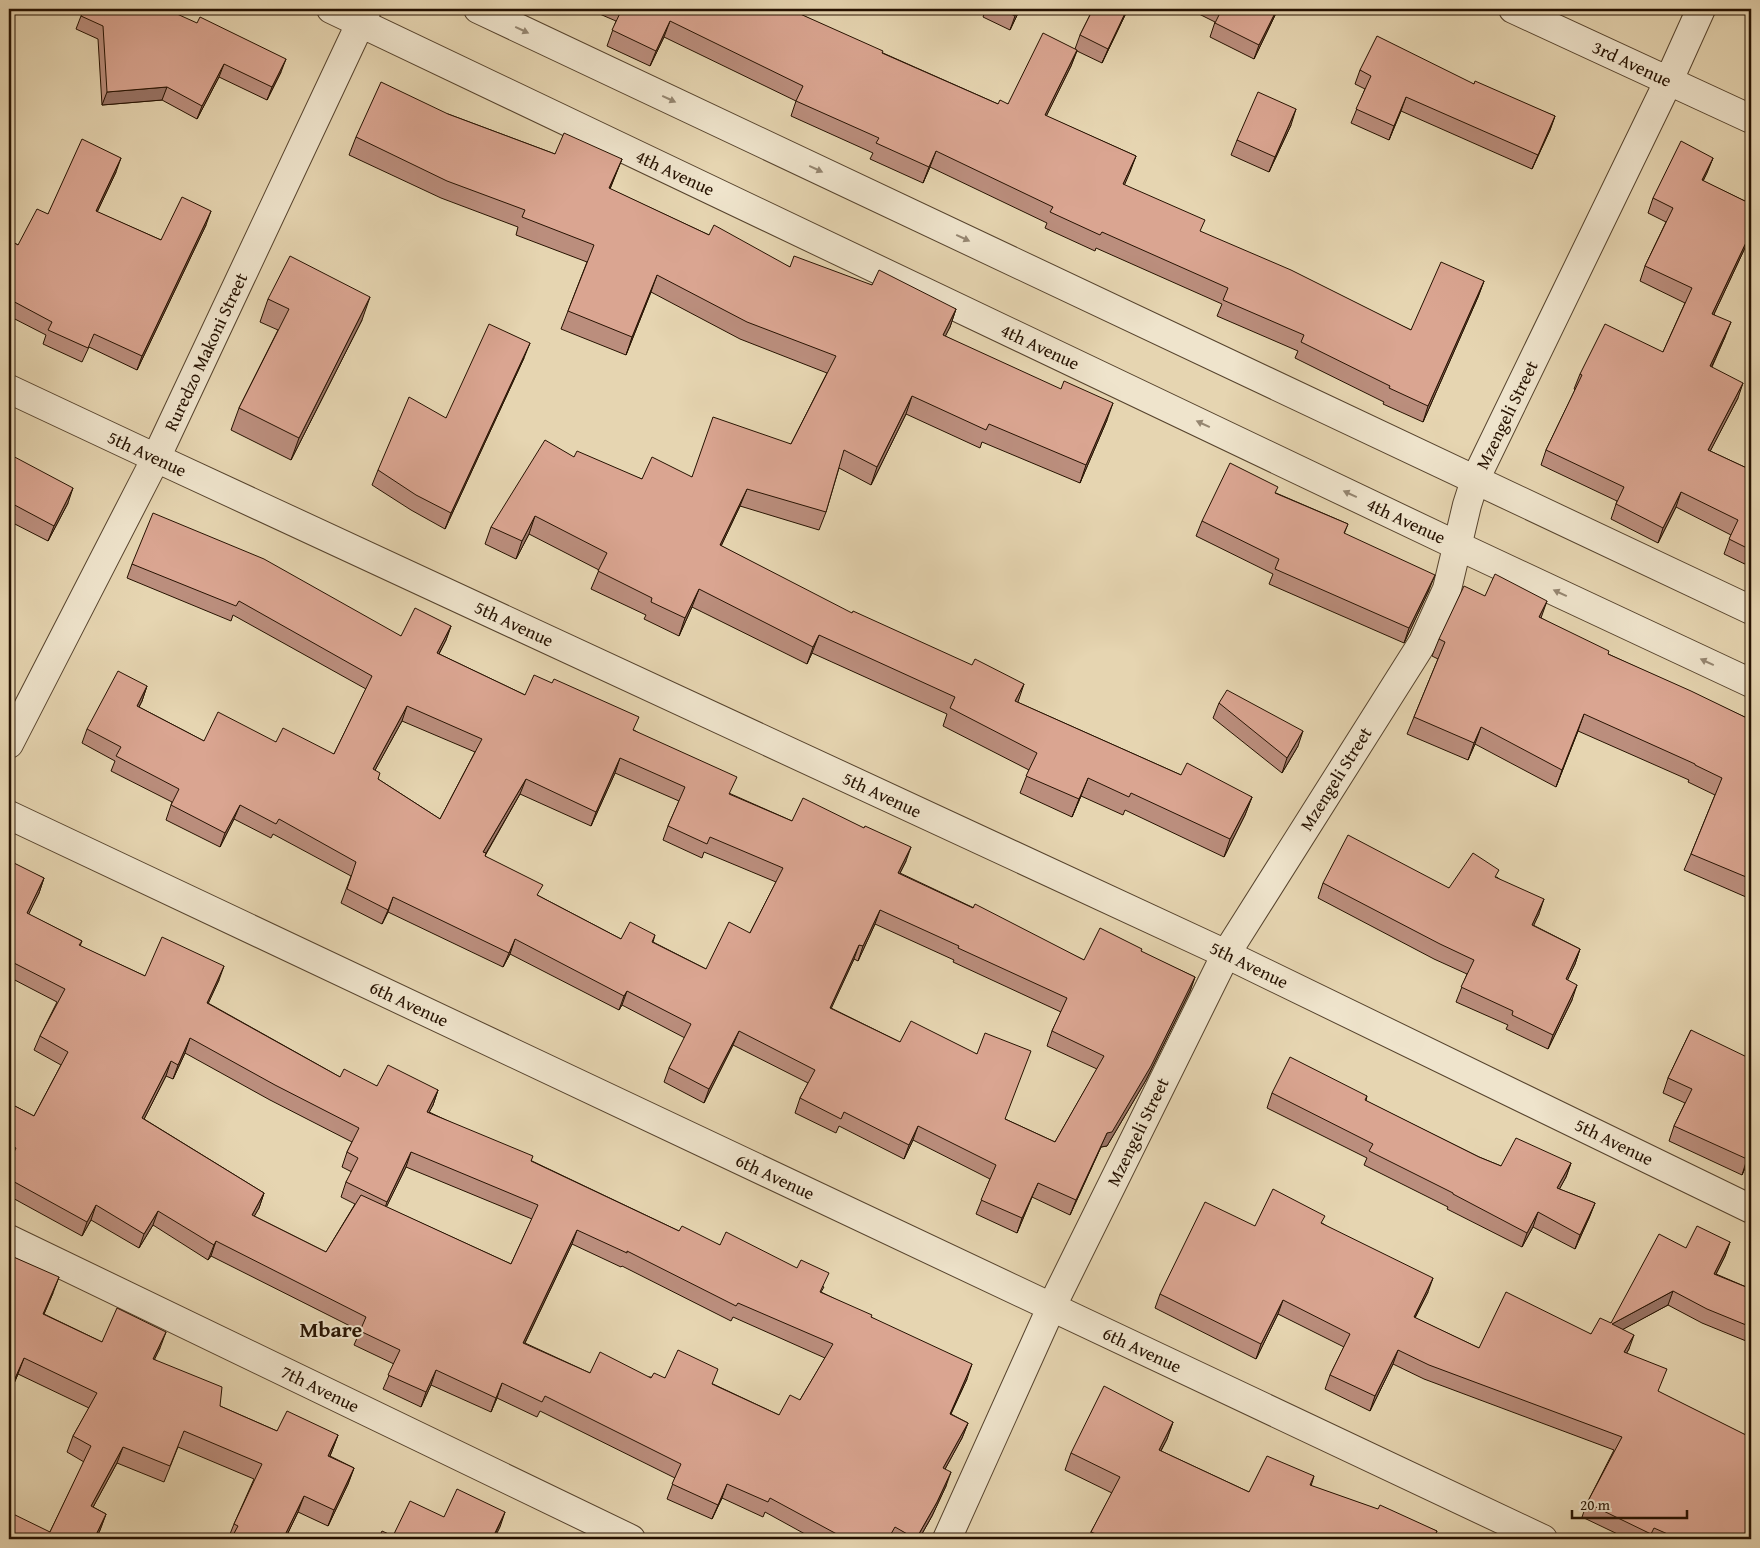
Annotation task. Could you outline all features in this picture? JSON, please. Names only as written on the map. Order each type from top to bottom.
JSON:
[{"type":"street","name":"4th Avenue","points":[[331,9],[364,16],[1456,545],[1751,683]]},
{"type":"street","points":[[478,9],[1751,610]]},
{"type":"street","name":"3rd Avenue","points":[[1513,9],[1751,119]]},
{"type":"street","name":"Mzengeli Street","points":[[947,1539],[1051,1308],[1226,954],[1423,642],[1447,589],[1466,505],[1476,480],[1669,80],[1701,9]]},
{"type":"street","name":"Ruredzo Makoni Street","points":[[9,744],[156,458],[364,16]]},
{"type":"street","name":"5th Avenue","points":[[9,389],[1226,954],[1751,1209]]},
{"type":"street","name":"6th Avenue","points":[[9,814],[1543,1539]]},
{"type":"street","name":"7th Avenue","points":[[9,1239],[631,1539]]},
{"type":"building","points":[[84,9],[166,9],[197,23],[200,17],[286,59],[272,87],[224,64],[202,106],[167,87],[107,92],[103,26],[81,16]]},
{"type":"building","points":[[622,9],[789,9],[883,51],[882,53],[998,104],[1000,100],[1008,104],[1043,33],[1077,50],[1045,115],[1136,156],[1123,184],[1205,220],[1200,231],[1291,270],[1411,330],[1441,262],[1484,281],[1428,406],[1301,342],[1304,335],[1223,300],[1228,288],[1102,232],[1100,235],[1050,212],[1053,207],[936,151],[929,167],[876,143],[879,138],[796,101],[803,86],[670,21],[656,51],[612,30]]},
{"type":"building","points":[[1001,9],[1019,9],[1015,16]]},
{"type":"building","points":[[1093,9],[1127,9],[1108,49],[1080,35]]},
{"type":"building","points":[[1222,9],[1277,9],[1259,45],[1215,23]]},
{"type":"building","points":[[1377,36],[1474,84],[1475,81],[1555,116],[1538,155],[1406,97],[1394,126],[1356,109],[1371,76],[1360,70]]},
{"type":"building","points":[[381,82],[448,114],[555,154],[564,133],[622,159],[609,188],[709,235],[714,225],[790,267],[794,256],[872,285],[879,270],[956,309],[943,335],[1061,389],[1064,381],[1113,403],[1086,465],[989,424],[986,430],[912,396],[877,467],[844,450],[826,512],[747,489],[720,545],[852,613],[853,611],[972,665],[975,659],[1024,684],[1015,701],[1181,775],[1187,763],[1252,797],[1230,839],[1131,793],[1129,797],[1088,778],[1079,799],[1026,776],[1037,753],[950,708],[955,697],[819,635],[813,647],[699,589],[685,618],[651,602],[652,598],[598,571],[607,553],[535,516],[522,541],[491,527],[545,440],[574,457],[577,451],[642,479],[652,457],[692,477],[713,417],[791,444],[836,356],[747,322],[657,275],[632,337],[568,311],[594,245],[522,217],[525,210],[447,181],[356,137]]},
{"type":"building","points":[[1258,92],[1296,109],[1275,157],[1237,140]]},
{"type":"building","points":[[82,139],[121,158],[96,211],[161,240],[182,197],[211,211],[142,356],[94,334],[88,348],[48,330],[52,322],[9,299],[9,240],[18,245],[37,209],[48,214]]},
{"type":"building","points":[[1681,141],[1713,158],[1702,180],[1751,204],[1751,232],[1712,314],[1731,322],[1710,366],[1743,383],[1708,450],[1751,470],[1751,550],[1729,539],[1738,520],[1681,492],[1663,528],[1616,504],[1624,487],[1546,450],[1605,324],[1663,352],[1692,288],[1645,266],[1673,208],[1653,198]]},
{"type":"building","points":[[290,256],[370,297],[299,438],[239,408],[289,309],[268,299]]},
{"type":"building","points":[[489,324],[530,343],[451,513],[416,495],[378,470],[409,397],[446,418]]},
{"type":"building","points":[[9,454],[73,488],[54,526],[9,502]]},
{"type":"building","points":[[1230,463],[1278,487],[1275,493],[1348,524],[1344,533],[1435,575],[1409,628],[1275,569],[1279,559],[1202,521]]},
{"type":"building","points":[[153,513],[264,559],[401,636],[415,608],[451,626],[437,653],[525,695],[534,675],[552,683],[554,679],[639,717],[633,730],[737,777],[729,794],[792,821],[803,798],[864,828],[865,826],[911,847],[898,873],[973,908],[975,904],[1084,960],[1100,928],[1142,949],[1141,951],[1195,977],[1151,1066],[1112,1132],[1107,1133],[1076,1200],[1038,1183],[1022,1218],[981,1200],[996,1165],[918,1126],[909,1145],[844,1112],[841,1119],[800,1098],[815,1070],[739,1031],[709,1089],[669,1068],[691,1024],[627,991],[624,996],[515,939],[509,953],[393,897],[388,910],[347,889],[356,862],[279,819],[276,824],[240,805],[225,833],[171,805],[179,789],[116,756],[121,747],[87,729],[118,671],[147,686],[137,706],[204,741],[218,712],[276,742],[283,728],[334,754],[372,676],[239,601],[236,606],[132,564]],"holes":[[[407,706],[482,739],[440,819],[378,779],[380,773],[373,769]],[[620,758],[685,787],[668,826],[707,844],[710,837],[783,868],[750,933],[729,922],[706,969],[652,942],[655,935],[630,922],[621,939],[537,895],[543,885],[485,856],[486,853],[483,852],[526,779],[596,812]],[[880,910],[1067,998],[1052,1031],[1104,1056],[1055,1142],[1005,1119],[1031,1051],[985,1033],[977,1054],[911,1021],[900,1042],[830,1008],[859,945],[863,946]]]},
{"type":"building","points":[[1495,574],[1547,601],[1539,617],[1609,651],[1608,654],[1751,720],[1751,879],[1691,854],[1722,778],[1695,764],[1584,714],[1562,770],[1481,727],[1474,743],[1414,717],[1445,642],[1439,639],[1464,586],[1485,596]]},
{"type":"building","points":[[1227,690],[1303,731],[1287,758],[1219,703]]},
{"type":"building","points":[[1348,835],[1449,888],[1473,853],[1499,870],[1495,877],[1544,899],[1532,925],[1580,949],[1566,979],[1577,985],[1553,1035],[1512,1015],[1513,1011],[1461,987],[1474,960],[1323,883]]},
{"type":"building","points":[[10,861],[44,878],[27,913],[82,941],[79,945],[145,976],[162,937],[224,966],[207,1003],[340,1077],[344,1069],[377,1086],[388,1065],[438,1090],[427,1112],[533,1156],[531,1161],[679,1231],[682,1226],[720,1245],[726,1232],[797,1268],[801,1260],[829,1273],[820,1292],[972,1364],[950,1414],[968,1423],[943,1468],[951,1472],[916,1539],[895,1527],[888,1539],[846,1539],[770,1498],[768,1502],[727,1484],[718,1505],[672,1484],[681,1464],[545,1396],[542,1402],[502,1383],[496,1398],[436,1370],[426,1392],[388,1375],[400,1350],[360,1331],[366,1317],[216,1241],[214,1245],[158,1211],[144,1234],[96,1205],[87,1222],[9,1179],[9,1162],[16,1148],[9,1144],[9,1103],[34,1116],[68,1052],[40,1036],[65,989],[12,962],[9,968]],"holes":[[[190,1038],[275,1085],[359,1128],[347,1152],[358,1158],[346,1182],[387,1202],[411,1152],[538,1205],[511,1264],[361,1195],[326,1252],[252,1215],[264,1193],[142,1118],[171,1061],[178,1065]],[[577,1230],[627,1253],[627,1251],[736,1306],[738,1303],[833,1344],[800,1400],[790,1395],[779,1415],[712,1384],[718,1369],[678,1350],[665,1378],[654,1373],[651,1378],[600,1352],[590,1373],[523,1343]]]},
{"type":"building","points":[[1691,1030],[1751,1059],[1751,1151],[1747,1159],[1674,1126],[1692,1089],[1668,1078]]},
{"type":"building","points":[[1290,1057],[1367,1096],[1365,1100],[1479,1157],[1501,1166],[1516,1138],[1571,1163],[1557,1188],[1595,1203],[1580,1235],[1538,1212],[1527,1233],[1369,1151],[1373,1144],[1272,1093]]},
{"type":"building","points":[[1273,1189],[1325,1216],[1321,1223],[1433,1278],[1414,1317],[1479,1348],[1506,1292],[1591,1334],[1600,1318],[1611,1323],[1659,1234],[1686,1248],[1697,1226],[1730,1242],[1714,1274],[1751,1289],[1751,1327],[1707,1309],[1673,1291],[1612,1324],[1634,1335],[1624,1352],[1667,1369],[1658,1391],[1750,1437],[1751,1435],[1751,1539],[1679,1539],[1654,1528],[1651,1534],[1587,1503],[1622,1437],[1429,1365],[1398,1350],[1375,1396],[1330,1375],[1350,1334],[1283,1300],[1261,1344],[1160,1294],[1205,1202],[1255,1226]]},
{"type":"building","points":[[9,1255],[59,1277],[43,1314],[102,1342],[117,1308],[166,1332],[153,1359],[222,1387],[220,1406],[277,1431],[287,1411],[338,1435],[328,1456],[354,1468],[334,1510],[304,1496],[283,1539],[231,1539],[238,1526],[234,1524],[262,1464],[184,1431],[170,1466],[123,1447],[91,1506],[106,1514],[94,1539],[9,1539],[9,1512],[50,1532],[91,1446],[73,1436],[97,1393],[24,1358],[9,1392]]},
{"type":"building","points":[[1104,1386],[1173,1422],[1159,1450],[1249,1492],[1267,1456],[1314,1476],[1310,1485],[1378,1509],[1380,1505],[1437,1531],[1433,1539],[1094,1539],[1096,1534],[1091,1532],[1120,1477],[1071,1453]]},
{"type":"building","points":[[457,1489],[505,1512],[494,1535],[502,1539],[378,1539],[382,1531],[393,1536],[410,1501],[444,1517]]},
{"type":"district","name":"Mbare","points":[[331,1329]]}]
